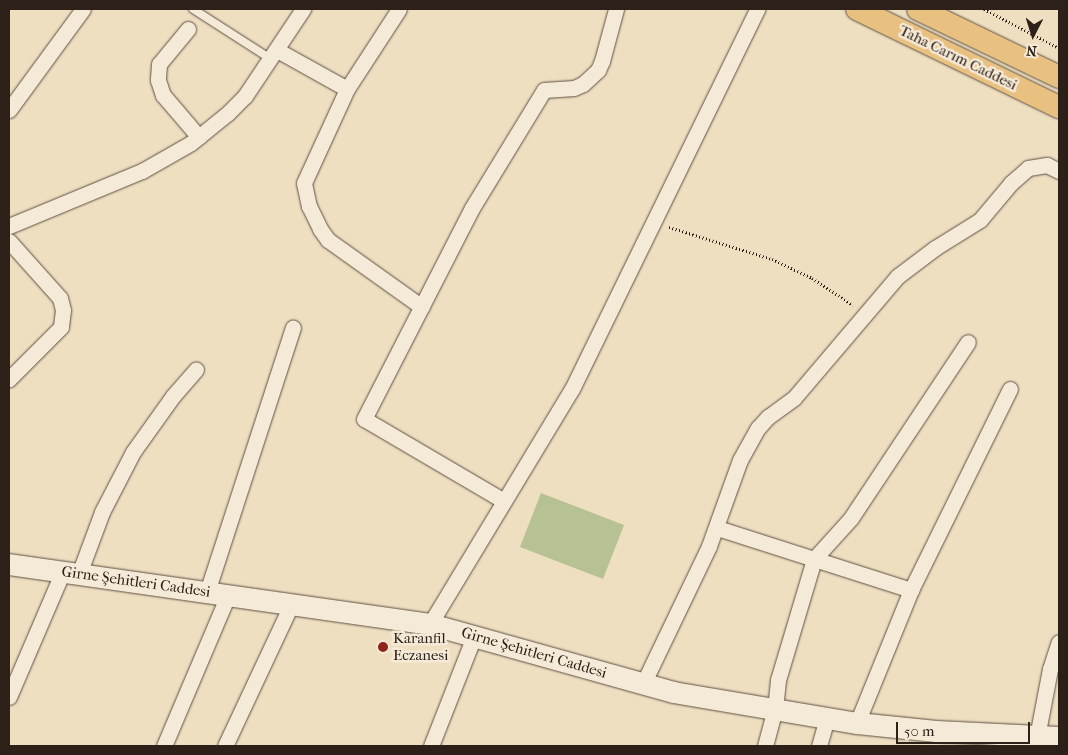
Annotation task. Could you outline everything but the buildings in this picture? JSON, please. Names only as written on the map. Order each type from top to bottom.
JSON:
[{"type":"main road","name":"Taha Carım Caddesi","points":[[857,9],[1059,107]]},
{"type":"main road","name":"Taha Carım Caddesi","points":[[918,9],[1059,77]]},
{"type":"street","points":[[9,110],[82,9]]},
{"type":"street","points":[[9,226],[142,171],[167,158],[199,137],[244,96],[303,9]]},
{"type":"street","points":[[399,9],[347,89],[304,183],[309,206],[328,240],[422,307]]},
{"type":"street","points":[[504,500],[364,419],[472,208],[544,90],[574,88],[583,84],[598,70],[602,62],[616,9]]},
{"type":"street","points":[[430,624],[572,389],[757,9]]},
{"type":"street","points":[[188,29],[160,64],[158,80],[163,95],[199,137]]},
{"type":"street","points":[[274,54],[347,89]]},
{"type":"street","points":[[643,684],[717,528],[740,460],[758,428],[768,417],[794,398],[898,276],[935,248],[980,220],[1005,189],[1023,172],[1040,165],[1047,165],[1059,171]]},
{"type":"street","points":[[9,242],[60,298],[63,310],[60,327],[9,379]]},
{"type":"street","points":[[206,592],[293,328]]},
{"type":"street","points":[[765,746],[775,709],[778,680],[814,559],[851,518],[968,342]]},
{"type":"street","points":[[9,697],[133,452],[168,403],[196,370]]},
{"type":"street","points":[[856,723],[911,590],[1010,389]]},
{"type":"street","points":[[717,528],[911,590]]},
{"type":"street","name":"Girne Şehitleri Caddesi","points":[[9,564],[430,624],[673,692],[856,723],[936,731],[1059,737]]},
{"type":"street","points":[[164,746],[228,595]]},
{"type":"street","points":[[225,746],[292,603]]},
{"type":"street","points":[[431,746],[474,636]]},
{"type":"street","points":[[1037,737],[1050,669],[1059,642]]},
{"type":"street","points":[[819,746],[827,718]]},
{"type":"lane","points":[[193,9],[274,54]]},
{"type":"path","points":[[984,9],[1059,48]]},
{"type":"path","points":[[654,222],[786,265],[832,290],[865,314]]},
{"type":"green space","points":[[541,493],[624,525],[603,579],[520,547]]},
{"type":"place","name":"Karanfil Eczanesi","points":[[383,647]]}]
